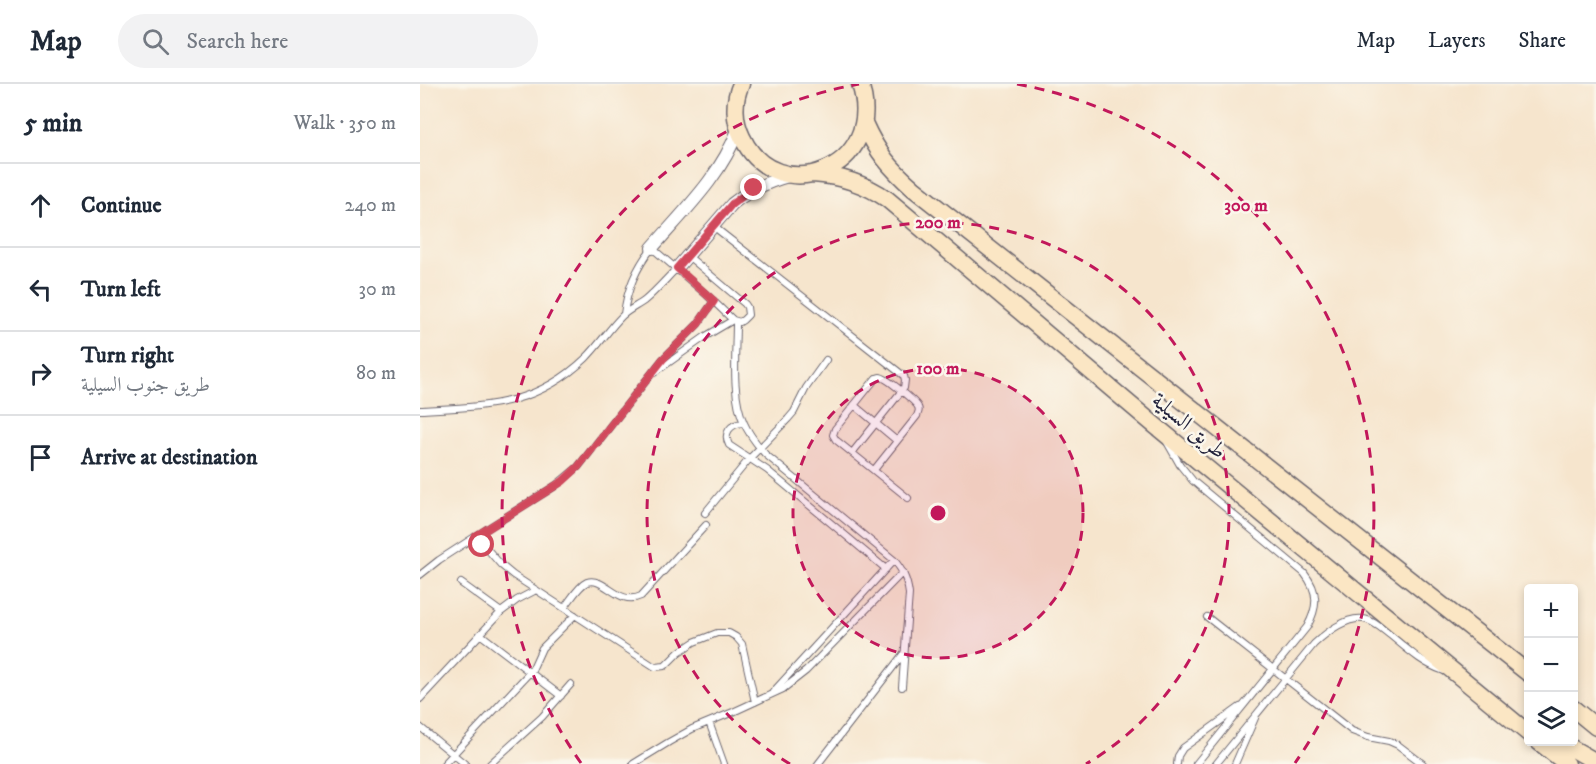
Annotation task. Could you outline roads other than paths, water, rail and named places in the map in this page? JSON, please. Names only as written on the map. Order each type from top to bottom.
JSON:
[{"type":"main road","points":[[726,84],[735,103]]},
{"type":"main road","points":[[738,130],[735,103],[741,84]]},
{"type":"main road","points":[[813,174],[840,161],[851,151],[859,138],[864,123],[865,109],[860,84]]},
{"type":"main road","name":"طريق السيلية","points":[[864,123],[884,160],[914,189],[1524,670]]},
{"type":"main road","name":"طريق السيلية","points":[[738,130],[753,155],[765,165],[792,174],[844,178],[874,190],[887,199],[1164,433],[1524,730]]},
{"type":"main road","points":[[1578,712],[1596,727]]},
{"type":"main road","points":[[1509,717],[1524,723]]},
{"type":"main road","points":[[1545,746],[1567,764]]},
{"type":"main road","points":[[1569,746],[1596,762]]},
{"type":"street","points":[[652,248],[718,170],[738,130]]},
{"type":"street","points":[[677,268],[732,204],[743,195],[766,183],[792,174]]},
{"type":"lane","points":[[713,226],[898,370],[898,389],[876,423],[852,453]]},
{"type":"lane","points":[[624,314],[628,290],[641,262],[652,248],[734,321],[736,399],[743,423],[751,436],[760,448],[894,561],[903,572],[909,594],[902,687]]},
{"type":"lane","points":[[651,375],[706,336],[734,321],[743,320],[748,315],[747,307],[688,256]]},
{"type":"lane","points":[[420,410],[499,404],[538,392],[572,370],[624,314],[653,293],[677,268]]},
{"type":"lane","points":[[420,575],[439,560],[570,475],[586,458],[669,352],[698,324],[714,301]]},
{"type":"lane","points":[[705,513],[750,458],[794,412],[806,388],[826,360]]},
{"type":"lane","points":[[874,470],[917,416],[919,410],[917,405],[898,389],[884,378],[878,377],[835,429],[833,435],[836,440],[908,498]]},
{"type":"lane","points":[[854,405],[897,441]]},
{"type":"lane","points":[[743,423],[736,423],[730,427],[726,440],[729,446],[767,470],[886,569]]},
{"type":"lane","points":[[1164,433],[1173,455],[1193,481],[1299,568],[1309,579],[1316,602],[1313,615],[1306,627],[1196,764]]},
{"type":"lane","points":[[564,608],[582,586],[590,582],[599,584],[625,598],[634,599],[641,596],[706,525]]},
{"type":"lane","points":[[476,536],[501,565],[652,666],[659,668],[665,666],[679,652],[702,638],[725,632],[733,634],[742,645],[755,702]]},
{"type":"lane","points":[[768,696],[894,561]]},
{"type":"lane","points":[[633,764],[692,729],[783,689],[806,670],[903,572]]},
{"type":"lane","points":[[461,583],[501,612]]},
{"type":"lane","points":[[420,699],[501,612],[516,600],[536,590]]},
{"type":"lane","points":[[444,764],[530,672],[542,648],[575,615]]},
{"type":"lane","points":[[1207,617],[1352,731],[1398,745],[1423,764]]},
{"type":"lane","points":[[1216,764],[1314,644],[1322,636],[1346,622],[1363,619],[1374,623],[1429,665],[1455,673]]},
{"type":"lane","points":[[480,634],[561,696]]},
{"type":"lane","points":[[818,764],[904,653]]},
{"type":"lane","points":[[490,764],[527,732],[571,684]]},
{"type":"lane","points":[[1177,764],[1178,756],[1183,748],[1245,703]]},
{"type":"lane","points":[[1235,764],[1257,713]]},
{"type":"lane","points":[[709,722],[724,764]]},
{"type":"lane","points":[[420,727],[465,764]]}]
